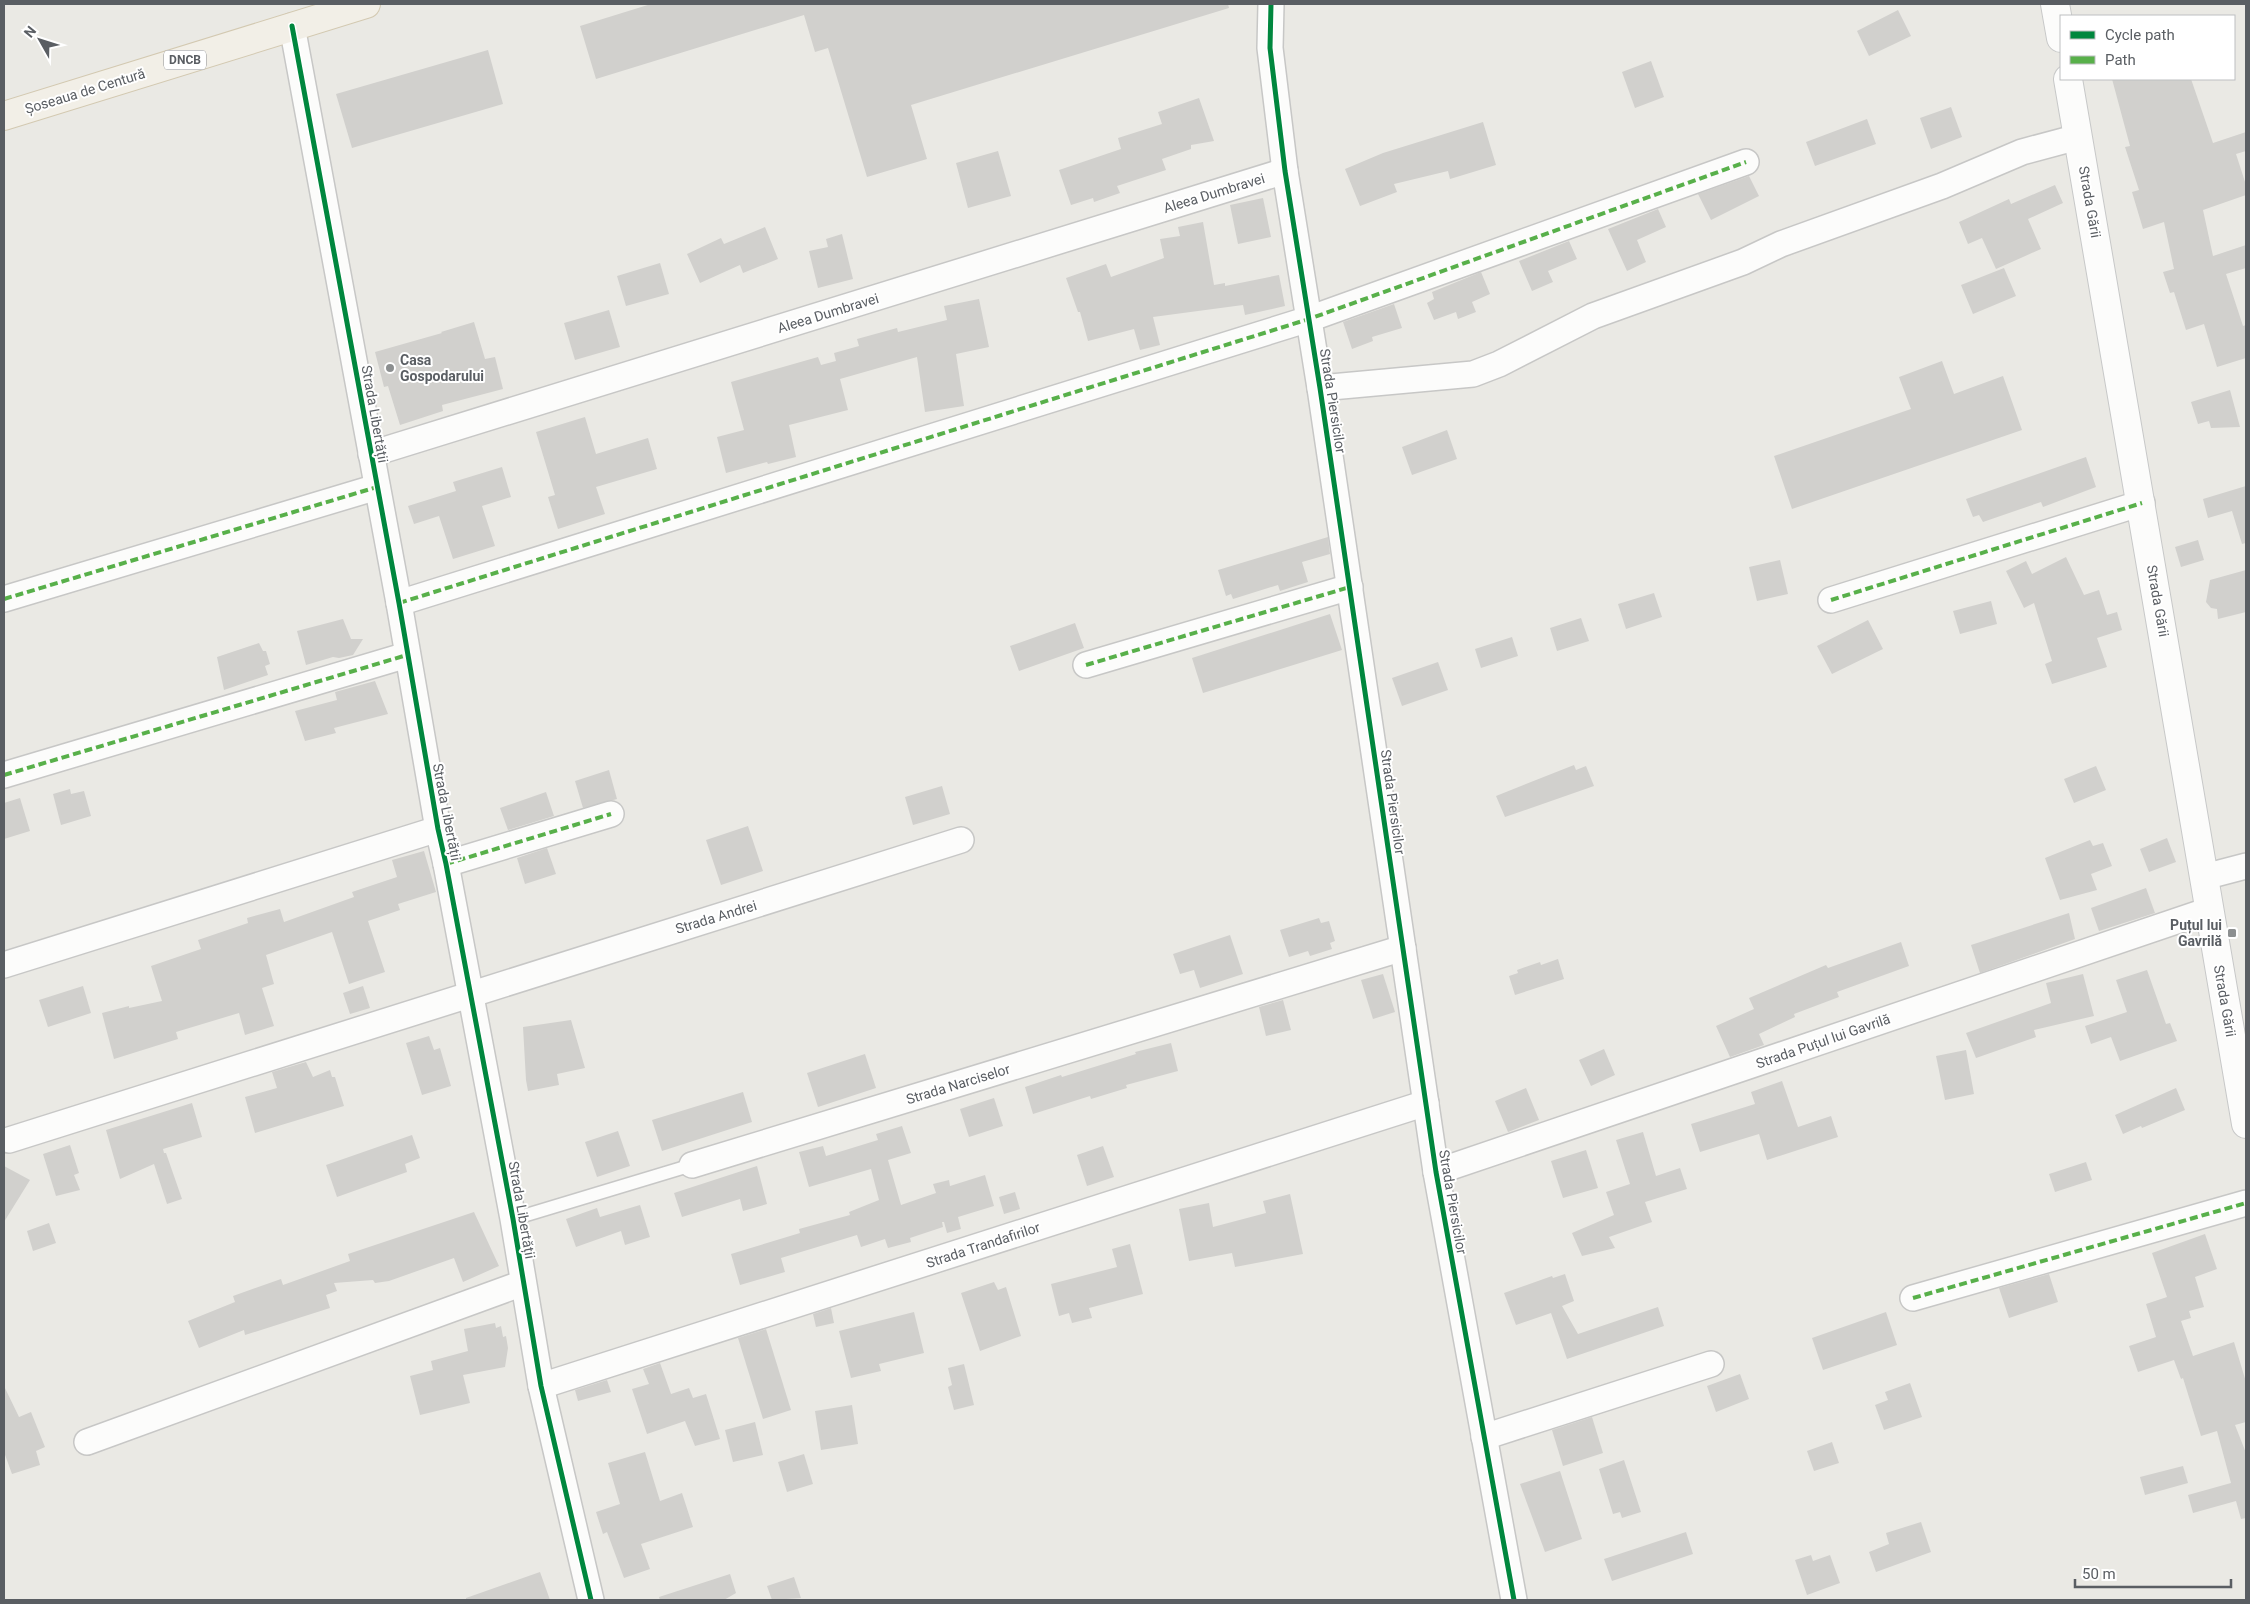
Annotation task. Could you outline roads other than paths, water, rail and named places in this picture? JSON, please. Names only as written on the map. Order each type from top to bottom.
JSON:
[{"type":"main road","name":"Șoseaua de Centură","points":[[4,116],[366,4]]},
{"type":"main road","points":[[2055,4],[2060,32]]},
{"type":"main road","name":"Strada Gării","points":[[2068,80],[2142,503],[2246,1124]]},
{"type":"street","name":"Strada Piersicilor","points":[[1272,4],[1270,48],[1284,171],[1310,319],[1436,1172],[1514,1600]]},
{"type":"street","name":"Strada Libertății","points":[[292,26],[399,603],[438,829],[513,1219],[541,1386],[591,1600]]},
{"type":"street","points":[[1320,388],[1473,374],[1500,364],[1593,316],[1742,262],[1781,244],[1942,186],[2022,152],[2078,137]]},
{"type":"street","points":[[399,603],[1310,319],[1746,162]]},
{"type":"street","name":"Aleea Dumbravei","points":[[371,454],[1284,171]]},
{"type":"street","points":[[4,599],[377,487]]},
{"type":"street","points":[[1831,600],[2142,503]]},
{"type":"street","points":[[1086,665],[1350,587]]},
{"type":"street","points":[[4,774],[407,654]]},
{"type":"street","points":[[446,864],[611,814]]},
{"type":"street","points":[[4,964],[438,829]]},
{"type":"street","name":"Strada Andrei","points":[[9,1140],[961,840]]},
{"type":"street","points":[[2204,878],[2246,866]]},
{"type":"street","name":"Strada Puțul lui Gavrilă","points":[[1436,1172],[2209,910]]},
{"type":"street","name":"Strada Narciselor","points":[[692,1165],[1403,948]]},
{"type":"street","name":"Strada Trandafirilor","points":[[541,1386],[1426,1103]]},
{"type":"street","points":[[1912,1298],[2246,1203]]},
{"type":"street","points":[[87,1442],[523,1283]]},
{"type":"street","points":[[1484,1437],[1711,1364]]},
{"type":"lane","name":"Strada Narciselor","points":[[513,1219],[692,1165]]},
{"type":"place","name":"Casa Gospodarului","points":[[390,368]]},
{"type":"place","name":"Puțul lui Gavrilă","points":[[2232,933]]}]
